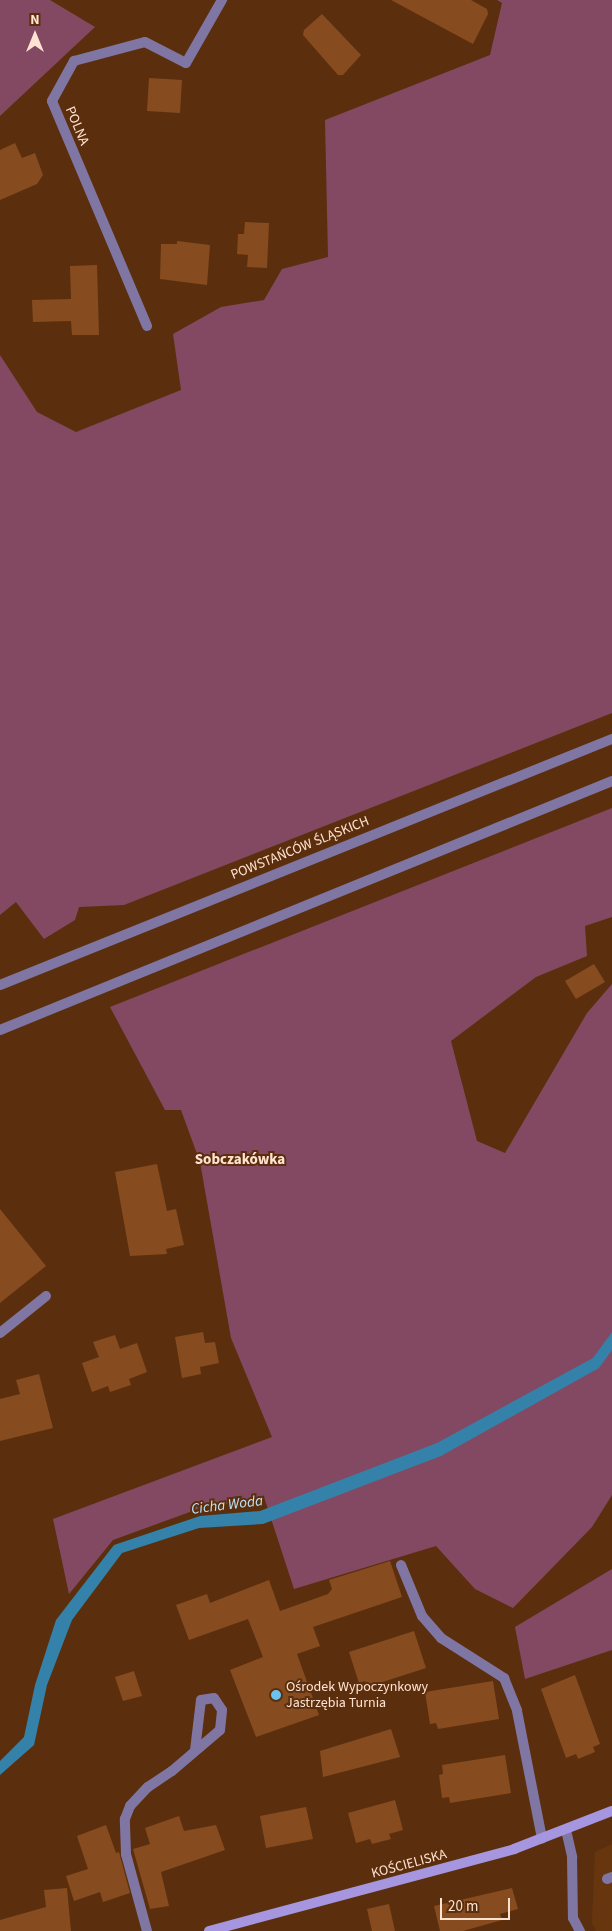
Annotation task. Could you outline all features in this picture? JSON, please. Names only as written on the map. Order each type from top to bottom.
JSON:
[{"type":"main road","name":"KOŚCIELISKA","points":[[209,1931],[542,1840],[612,1811]]},
{"type":"street","name":"POLNA","points":[[147,326],[52,100],[74,61],[145,42],[186,63],[222,0]]},
{"type":"street","name":"POWSTAŃCÓW ŚLĄSKICH","points":[[0,985],[612,739]]},
{"type":"street","points":[[0,1030],[612,781]]},
{"type":"street","points":[[0,1333],[46,1296]]},
{"type":"street","points":[[401,1565],[422,1616],[441,1638],[504,1678],[517,1711],[542,1840]]},
{"type":"street","points":[[147,1931],[126,1854],[125,1819],[130,1806],[148,1787],[195,1750],[220,1730],[222,1710],[214,1698],[201,1700],[195,1750]]},
{"type":"street","points":[[566,1830],[572,1857],[573,1918],[580,1931]]},
{"type":"shaded area","points":[[0,0],[50,0],[95,27],[0,116]]},
{"type":"shaded area","points":[[497,0],[612,0],[612,713],[124,905],[79,907],[75,920],[44,939],[16,902],[0,915],[0,355],[37,412],[76,432],[181,390],[173,334],[221,307],[264,300],[282,269],[328,257],[325,120],[490,55],[502,3]]},
{"type":"shaded area","points":[[612,808],[612,917],[585,926],[587,956],[536,977],[451,1041],[477,1141],[505,1153],[587,1013],[612,984],[612,1495],[592,1527],[513,1608],[475,1589],[436,1546],[294,1589],[264,1497],[198,1509],[113,1540],[69,1594],[53,1519],[272,1437],[231,1338],[200,1162],[181,1110],[165,1110],[110,1007]]},
{"type":"shaded area","points":[[612,1569],[612,1650],[525,1679],[515,1627]]},
{"type":"shaded area","points":[[612,1844],[612,1931],[596,1931],[592,1923],[595,1852]]},
{"type":"water","points":[[612,1332],[612,1350],[599,1368],[441,1456],[263,1524],[199,1528],[122,1553],[72,1620],[47,1685],[34,1745],[0,1775],[0,1761],[24,1737],[35,1685],[56,1620],[114,1545],[200,1516],[260,1511],[437,1443],[593,1358]]},
{"type":"building","points":[[391,0],[471,0],[487,9],[488,14],[473,44]]},
{"type":"building","points":[[322,14],[361,55],[343,75],[338,75],[303,35],[304,30]]},
{"type":"building","points":[[149,78],[182,80],[180,113],[147,111]]},
{"type":"building","points":[[15,143],[22,158],[35,153],[43,175],[37,184],[0,200],[0,150]]},
{"type":"building","points":[[245,222],[269,223],[267,268],[247,267],[248,255],[237,254],[238,234],[244,234]]},
{"type":"building","points":[[177,241],[210,245],[207,285],[160,279],[161,244],[177,244]]},
{"type":"building","points":[[97,265],[99,335],[72,335],[71,321],[33,322],[32,300],[71,299],[70,266]]},
{"type":"building","points":[[594,964],[605,982],[576,999],[565,981]]},
{"type":"building","points":[[157,1164],[167,1211],[176,1209],[184,1245],[166,1249],[167,1254],[130,1256],[115,1172]]},
{"type":"building","points":[[0,1209],[46,1266],[0,1303]]},
{"type":"building","points":[[203,1332],[205,1343],[215,1342],[219,1363],[200,1367],[201,1374],[182,1378],[175,1337]]},
{"type":"building","points":[[115,1335],[120,1349],[137,1343],[147,1372],[129,1379],[131,1385],[110,1392],[108,1386],[92,1392],[82,1363],[99,1357],[93,1342]]},
{"type":"building","points":[[39,1374],[53,1428],[0,1441],[0,1399],[20,1394],[16,1380]]},
{"type":"building","points":[[390,1561],[402,1597],[313,1627],[320,1646],[297,1654],[319,1715],[256,1737],[230,1670],[263,1657],[248,1619],[189,1640],[176,1605],[207,1594],[210,1603],[269,1580],[280,1611],[328,1594],[332,1589],[329,1580]]},
{"type":"building","points":[[414,1631],[426,1668],[367,1687],[365,1681],[359,1683],[349,1652]]},
{"type":"building","points":[[134,1671],[142,1696],[123,1701],[115,1677]]},
{"type":"building","points":[[575,1675],[600,1744],[593,1747],[595,1752],[578,1759],[576,1754],[566,1758],[541,1689]]},
{"type":"building","points":[[493,1681],[499,1719],[438,1729],[436,1723],[430,1724],[425,1692]]},
{"type":"building","points":[[391,1729],[400,1757],[323,1777],[320,1751]]},
{"type":"building","points":[[505,1755],[511,1793],[450,1803],[449,1797],[442,1798],[439,1775],[443,1774],[442,1765]]},
{"type":"building","points":[[395,1800],[403,1830],[389,1834],[391,1839],[372,1844],[370,1839],[356,1843],[348,1813]]},
{"type":"building","points":[[306,1807],[313,1839],[266,1848],[260,1816]]},
{"type":"building","points":[[179,1816],[184,1831],[216,1825],[225,1850],[161,1872],[169,1906],[150,1909],[133,1849],[150,1844],[145,1828]]},
{"type":"building","points":[[106,1825],[116,1853],[119,1852],[130,1893],[103,1902],[100,1892],[74,1901],[66,1876],[88,1869],[77,1836]]},
{"type":"building","points":[[67,1888],[71,1931],[0,1931],[0,1920],[46,1907],[44,1890]]},
{"type":"building","points":[[512,1888],[518,1909],[500,1914],[502,1920],[463,1931],[440,1931],[434,1906]]},
{"type":"building","points":[[389,1904],[395,1931],[372,1931],[367,1909]]},
{"type":"place","name":"Ośrodek Wypoczynkowy Jastrzębia Turnia","points":[[276,1695]]},
{"type":"district","name":"Sobczakówka","points":[[240,1160]]},
{"type":"water label","name":"Cicha Woda","points":[[227,1505]]}]
